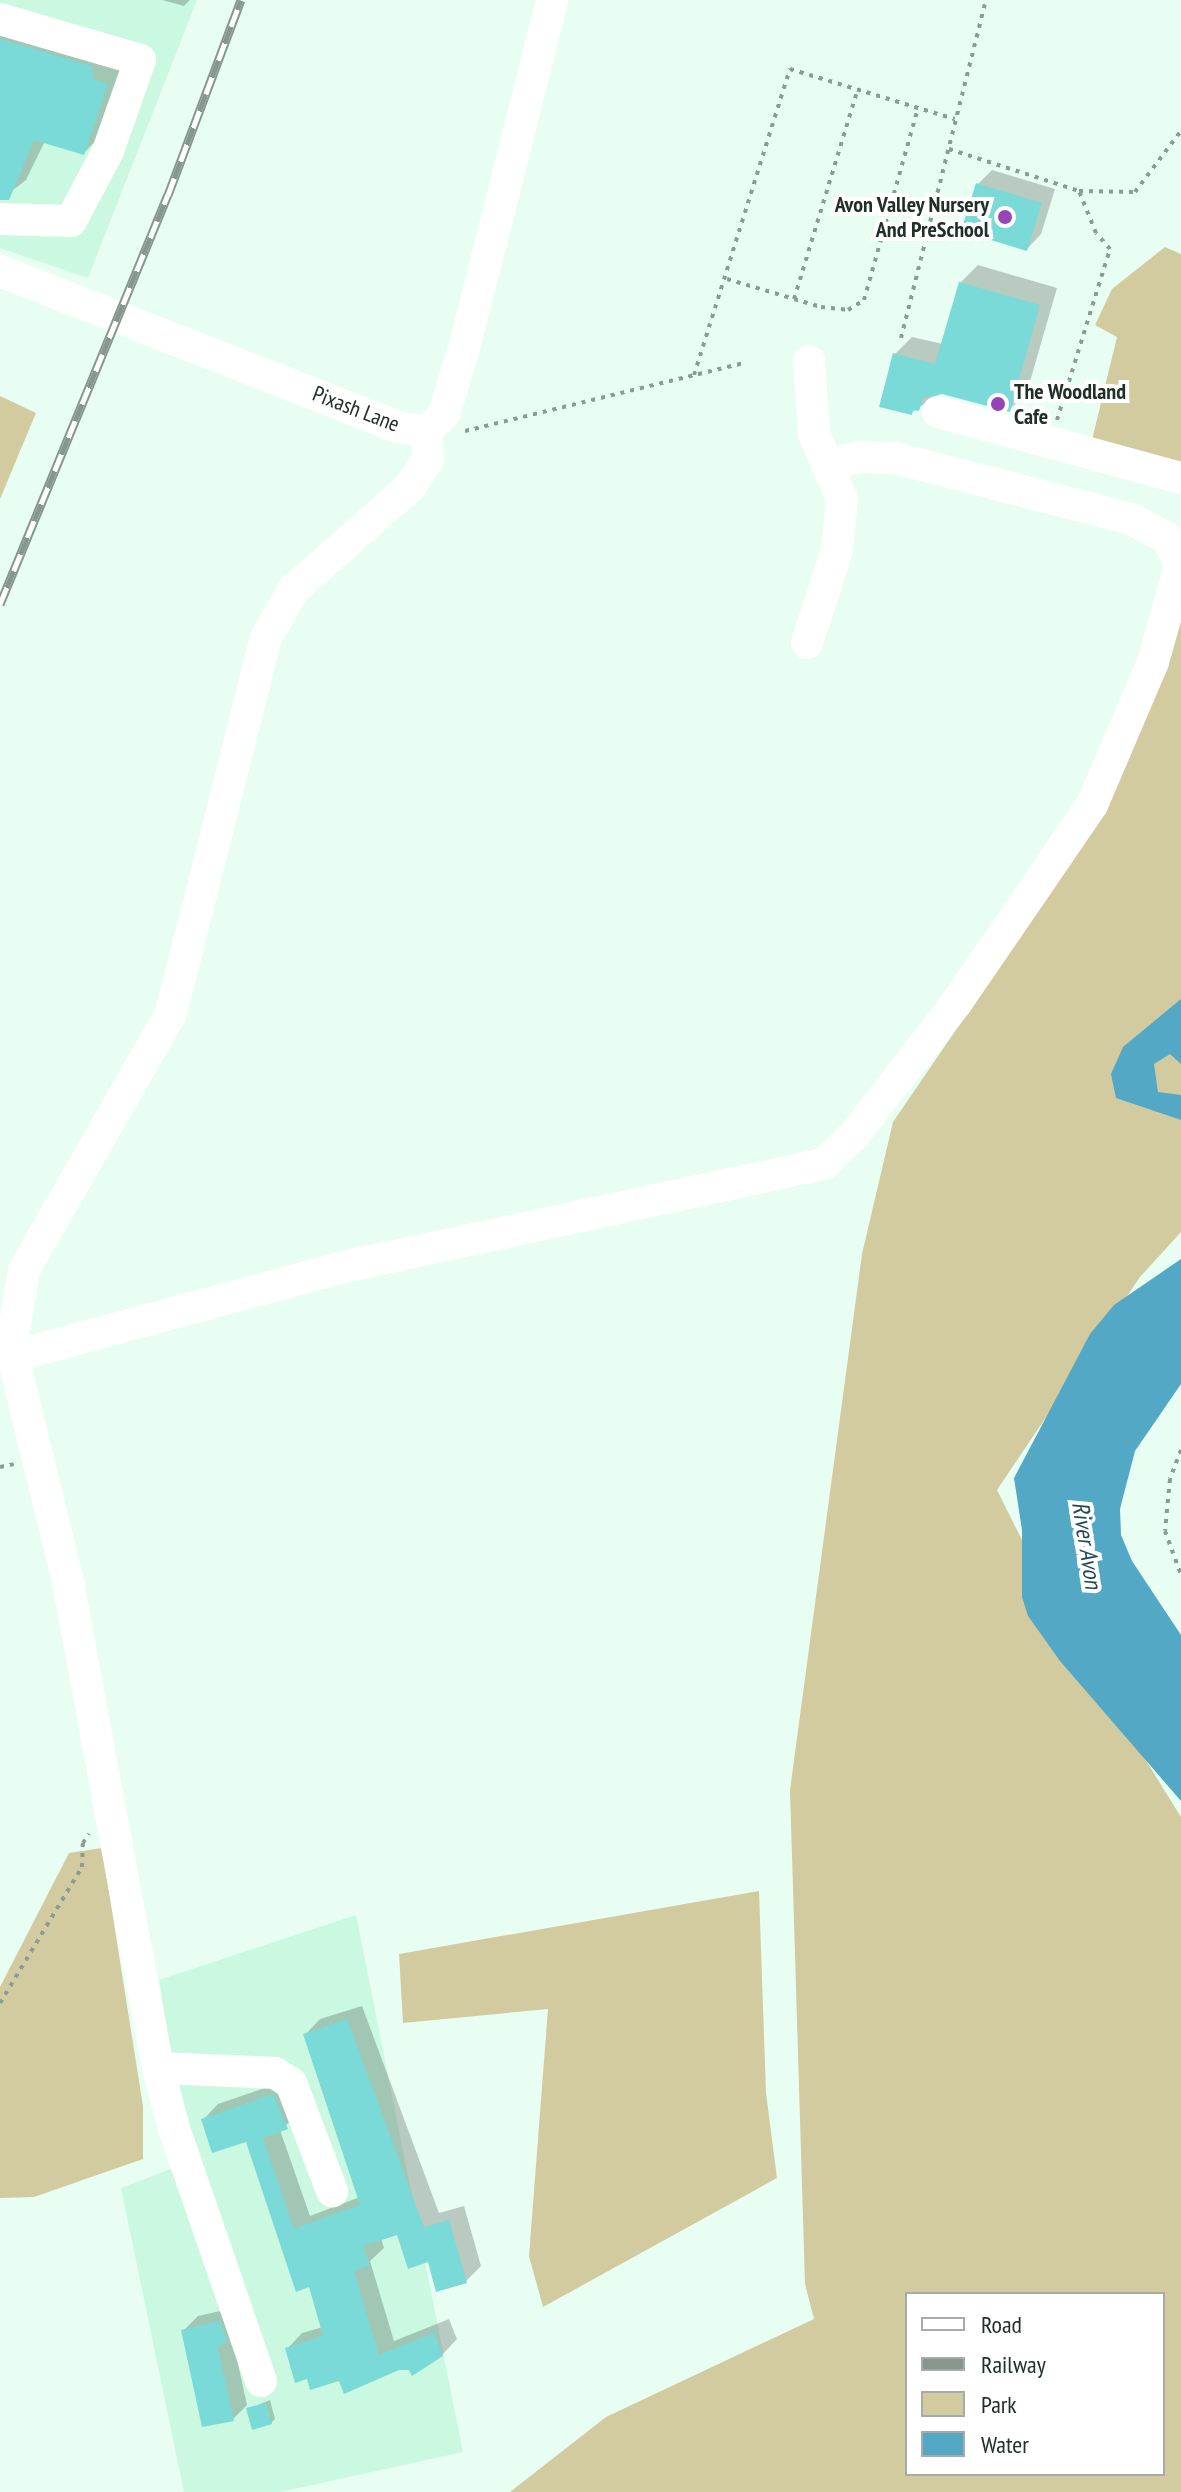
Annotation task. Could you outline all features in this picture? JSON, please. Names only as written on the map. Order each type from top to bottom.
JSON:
[{"type":"street","name":"Pixash Lane","points":[[0,271],[65,293],[401,428],[427,431],[444,414],[461,359],[552,0]]},
{"type":"street","points":[[0,19],[140,60],[108,151],[71,221],[0,219]]},
{"type":"street","points":[[807,643],[837,550],[842,499],[814,434],[809,361]]},
{"type":"street","points":[[938,412],[1181,478]]},
{"type":"street","points":[[261,2381],[174,2128],[158,2068],[107,1807],[69,1586],[11,1348],[24,1270],[171,1013],[266,638],[293,590],[410,487],[428,459],[427,431]]},
{"type":"street","points":[[11,1348],[29,1352],[348,1266],[824,1164],[855,1134],[957,1002],[1092,805],[1153,662],[1181,563],[1167,538],[1131,519],[895,458],[860,457],[828,465]]},
{"type":"street","points":[[158,2068],[275,2073],[291,2083],[332,2191]]},
{"type":"path","points":[[901,338],[986,0]]},
{"type":"path","points":[[694,375],[727,279],[790,69],[955,119]]},
{"type":"path","points":[[794,299],[858,89]]},
{"type":"path","points":[[727,279],[794,299],[848,310],[864,300],[918,108]]},
{"type":"path","points":[[949,149],[1079,191],[1135,192],[1181,131]]},
{"type":"path","points":[[1050,442],[1110,249],[1096,233],[1079,191]]},
{"type":"path","points":[[427,431],[465,431],[744,363]]},
{"type":"path","points":[[1181,1450],[1170,1479],[1165,1531],[1181,1575]]},
{"type":"path","points":[[0,2003],[82,1867],[83,1843],[107,1807]]},
{"type":"shaded area","points":[[0,0],[197,0],[88,278],[0,248]]},
{"type":"shaded area","points":[[356,1915],[463,2452],[281,2492],[184,2492],[121,2188],[189,2162],[159,1980]]},
{"type":"green space","points":[[1165,247],[1181,254],[1181,476],[1091,444],[1117,337],[1095,325],[1112,289]]},
{"type":"green space","points":[[0,396],[36,413],[0,499]]},
{"type":"green space","points":[[1181,592],[1181,1232],[1140,1277],[997,1490],[1075,1646],[1181,1817],[1181,2492],[510,2492],[606,2417],[814,2319],[805,2284],[790,1790],[862,1254],[893,1122],[1101,818]]},
{"type":"green space","points":[[102,1848],[143,2106],[143,2159],[34,2197],[0,2198],[0,1987],[69,1853]]},
{"type":"green space","points":[[759,1891],[766,2093],[777,2178],[543,2307],[529,2256],[548,2009],[403,2023],[399,1954]]},
{"type":"water","points":[[1181,999],[1181,1064],[1170,1054],[1154,1064],[1158,1092],[1181,1095],[1181,1120],[1116,1098],[1111,1074],[1123,1047]]},
{"type":"water","name":"River Avon","points":[[1181,1259],[1181,1384],[1135,1451],[1120,1509],[1121,1535],[1132,1561],[1181,1635],[1181,1801],[1060,1661],[1028,1616],[1022,1597],[1022,1530],[1014,1478],[1090,1334],[1114,1305]]},
{"type":"building","points":[[0,39],[92,66],[93,79],[108,84],[84,155],[34,140],[9,200],[0,200]]},
{"type":"building","points":[[976,183],[1042,203],[1027,251],[961,231]]},
{"type":"building","points":[[959,282],[1040,305],[1010,412],[942,394],[923,398],[919,411],[913,410],[912,415],[879,407],[893,353],[935,364]]},
{"type":"building","points":[[347,2019],[424,2227],[449,2220],[467,2283],[436,2292],[428,2262],[408,2269],[397,2235],[363,2246],[370,2265],[354,2271],[379,2355],[434,2333],[443,2356],[412,2376],[409,2370],[399,2370],[344,2394],[339,2381],[310,2390],[307,2379],[295,2383],[285,2348],[323,2336],[309,2287],[296,2292],[246,2142],[212,2153],[201,2119],[273,2094],[288,2129],[263,2138],[294,2229],[360,2205],[303,2034]]},
{"type":"building","points":[[220,2321],[227,2340],[218,2348],[234,2421],[202,2427],[181,2330]]},
{"type":"building","points":[[266,2403],[272,2424],[252,2430],[246,2408]]},
{"type":"railway","points":[[0,604],[168,195],[241,0]]},
{"type":"place","name":"Avon Valley Nursery And PreSchool","points":[[1005,217]]},
{"type":"place","name":"The Woodland Cafe","points":[[998,404]]}]
